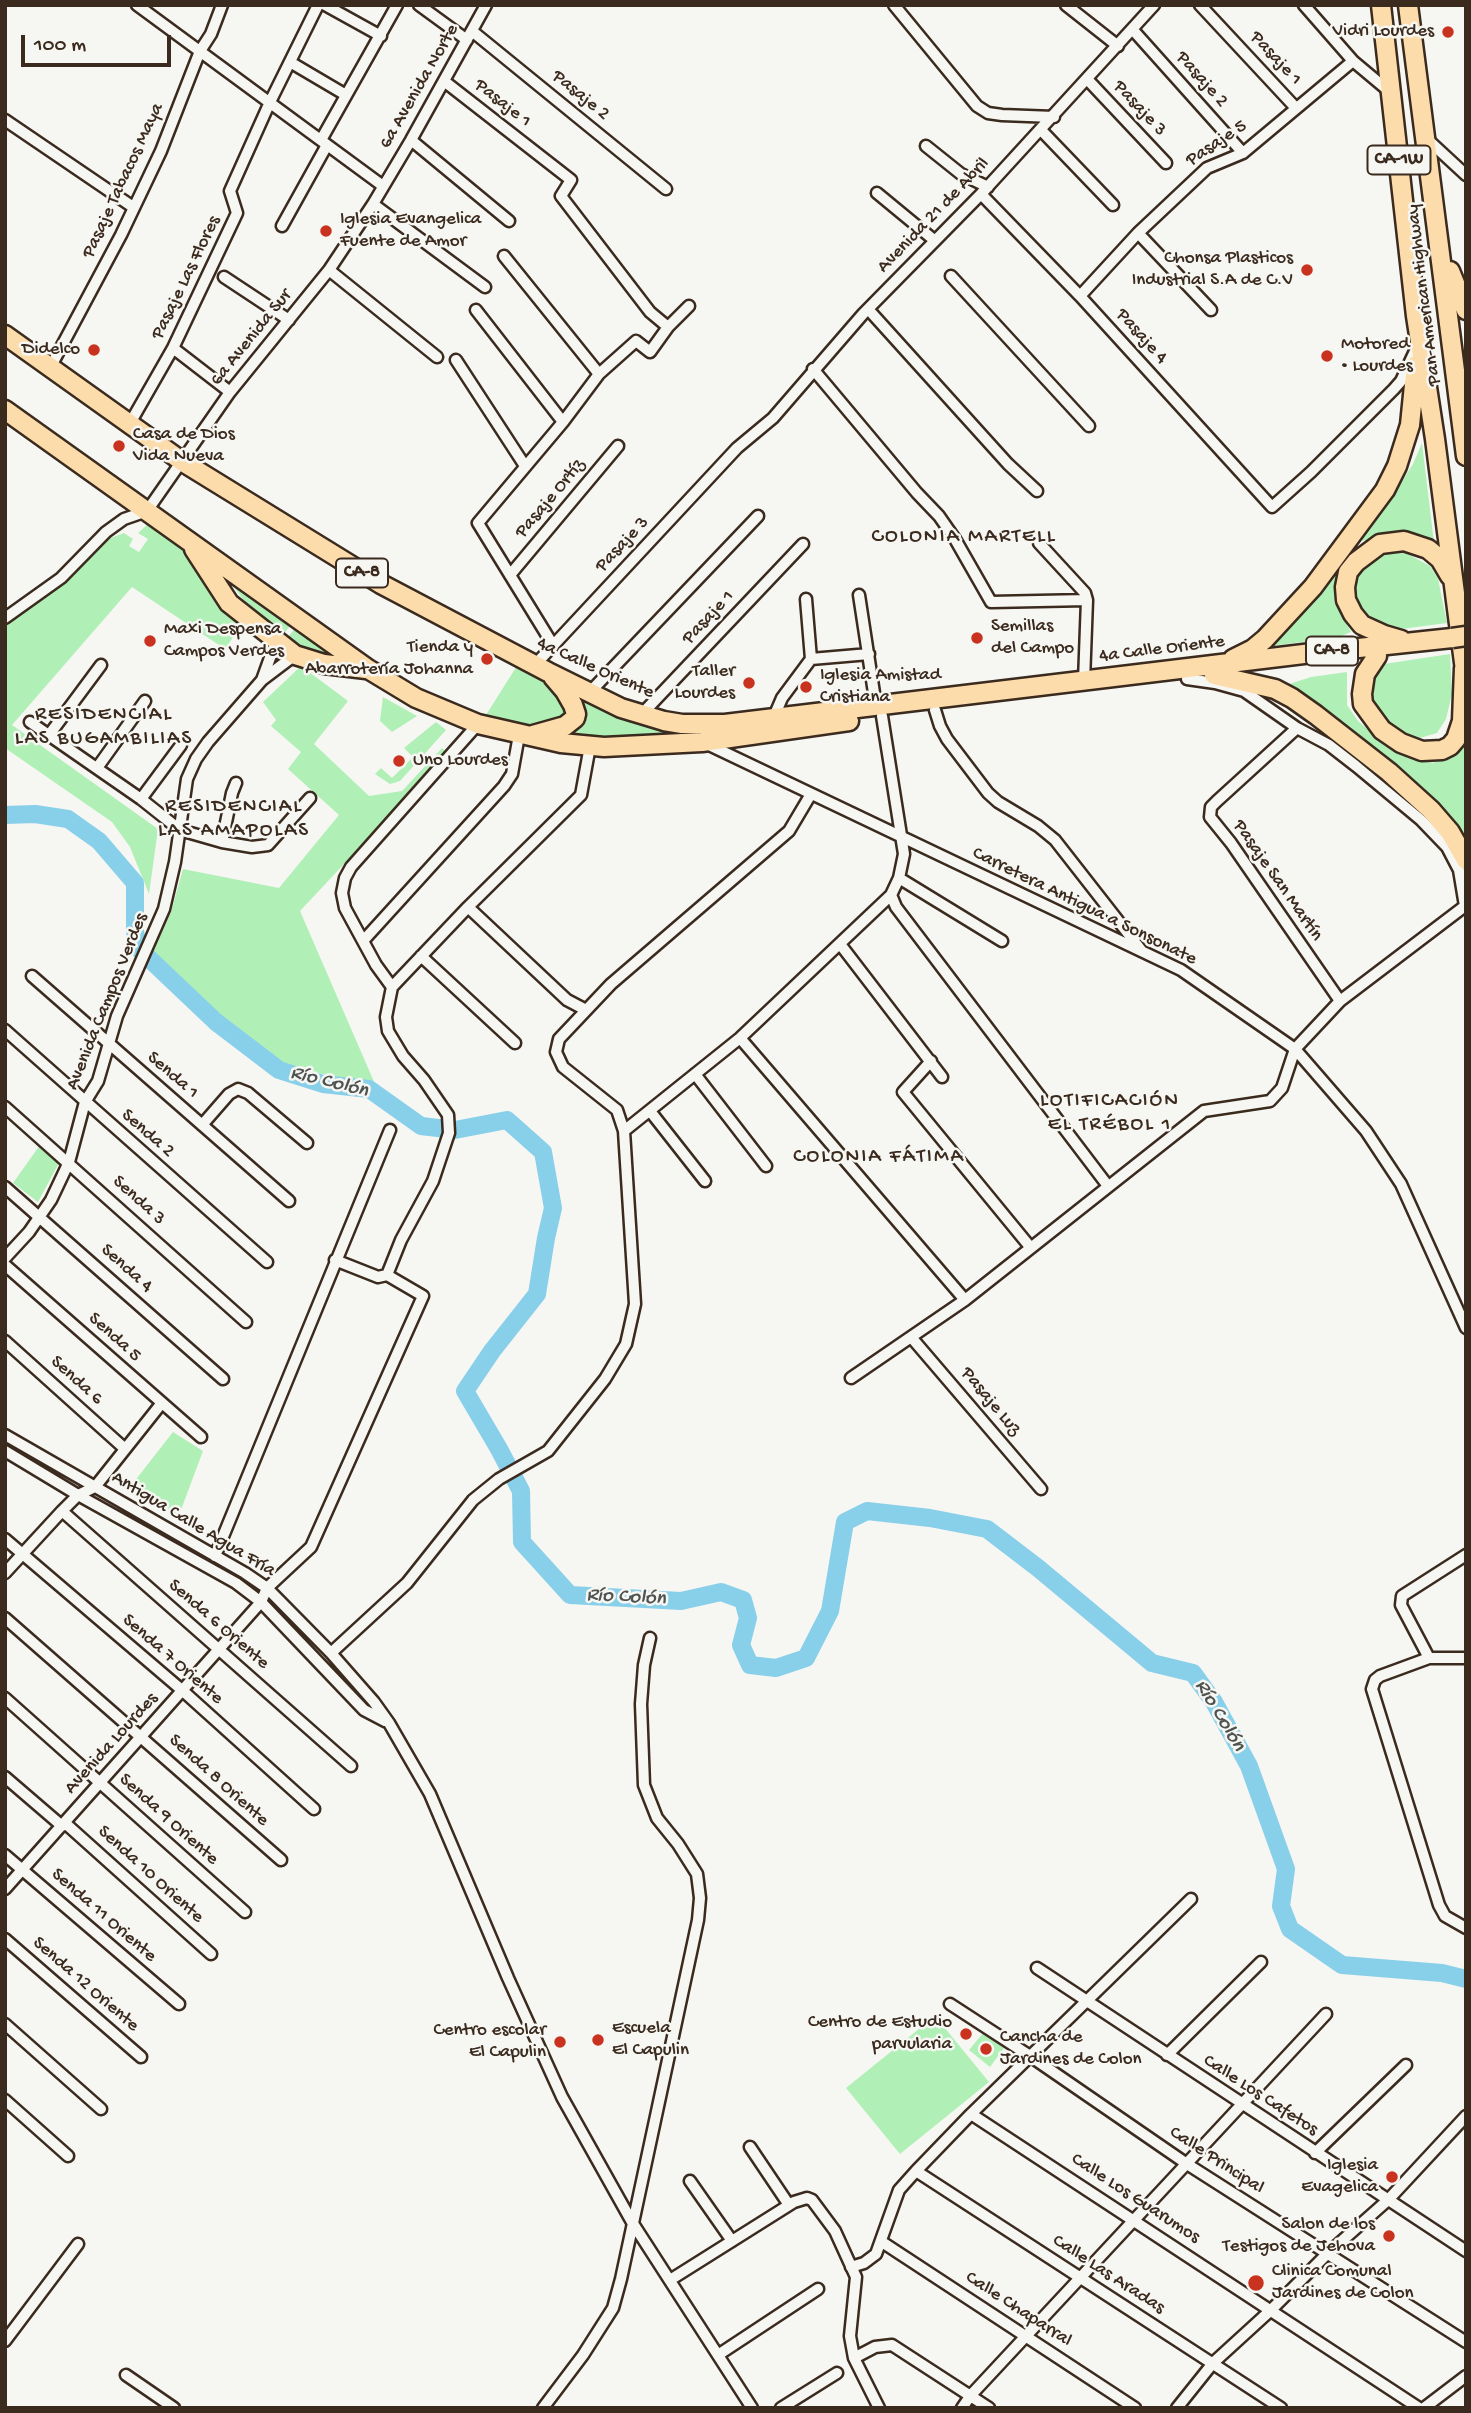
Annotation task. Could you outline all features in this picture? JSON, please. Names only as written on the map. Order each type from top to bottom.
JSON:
[{"type":"highway","name":"Pan-American Highway","points":[[1381,5],[1416,316],[1465,673]]},
{"type":"highway","name":"Pan-American Highway","points":[[1408,5],[1466,456]]},
{"type":"highway","points":[[1440,242],[1466,310]]},
{"type":"highway","points":[[1213,670],[1253,649],[1313,587],[1389,484],[1405,443],[1413,404],[1416,316]]},
{"type":"highway","name":"4a Calle Oriente","points":[[5,335],[183,462],[381,584],[541,669],[641,715],[664,721],[700,725],[725,724],[879,711],[936,710],[1187,679],[1213,670],[1459,637]]},
{"type":"highway","name":"4a Calle Oriente","points":[[5,410],[368,669],[416,698],[478,724],[523,736],[590,746],[702,742],[879,711],[1084,681],[1377,656],[1459,637]]},
{"type":"highway","points":[[1408,642],[1362,625],[1346,600],[1348,572],[1364,554],[1380,544],[1404,541],[1428,549],[1440,559],[1451,578],[1459,637]]},
{"type":"highway","points":[[191,543],[229,603],[295,655],[324,664],[368,669]]},
{"type":"highway","points":[[1377,656],[1365,674],[1363,704],[1382,730],[1401,743],[1422,751],[1442,750],[1450,746],[1456,738],[1462,721],[1465,673]]},
{"type":"highway","points":[[523,736],[565,726],[575,718],[575,710],[565,691],[541,669]]},
{"type":"highway","points":[[1213,670],[1275,689],[1293,698],[1389,772],[1431,810],[1450,832],[1462,865]]},
{"type":"street","points":[[137,5],[383,186]]},
{"type":"street","name":"Pasaje Tabacos Maya","points":[[50,368],[121,235],[161,151],[200,51],[211,34],[222,5]]},
{"type":"street","name":"Pasaje Las Flores","points":[[129,425],[173,348],[237,214],[230,191],[318,5]]},
{"type":"street","points":[[325,5],[381,36]]},
{"type":"street","points":[[282,226],[346,95],[397,5]]},
{"type":"street","name":"Pasaje 2","points":[[419,5],[470,36],[666,189]]},
{"type":"street","name":"6a Avenida Norte","points":[[383,186],[486,5]]},
{"type":"street","points":[[894,5],[977,106],[988,113],[1002,115],[1054,117]]},
{"type":"street","points":[[1066,5],[1118,46]]},
{"type":"street","name":"Avenida 21 de Abril","points":[[737,448],[773,418],[867,309],[1054,117],[1154,5]]},
{"type":"street","name":"Pasaje 1","points":[[1200,5],[1295,107]]},
{"type":"street","points":[[1304,5],[1353,61],[1391,92]]},
{"type":"street","name":"Pasaje 2","points":[[1133,30],[1243,153]]},
{"type":"street","name":"Pasaje 5","points":[[1080,296],[1138,233],[1207,168],[1243,153],[1353,61]]},
{"type":"street","points":[[290,62],[346,95]]},
{"type":"street","name":"Pasaje 3","points":[[1087,79],[1166,163]]},
{"type":"street","name":"Pasaje 1","points":[[444,81],[571,180],[561,196],[650,312],[668,327]]},
{"type":"street","points":[[5,120],[133,206]]},
{"type":"street","points":[[1041,130],[1113,205]]},
{"type":"street","points":[[1427,138],[1466,175]]},
{"type":"street","points":[[411,140],[509,221]]},
{"type":"street","points":[[926,146],[984,190]]},
{"type":"street","name":"6a Avenida Sur","points":[[147,511],[230,391],[329,270],[383,186]]},
{"type":"street","name":"Pasaje 4","points":[[984,190],[1272,507],[1394,389]]},
{"type":"street","points":[[877,193],[934,240]]},
{"type":"street","points":[[373,204],[485,287]]},
{"type":"street","points":[[1138,233],[1211,310]]},
{"type":"street","points":[[504,256],[599,374]]},
{"type":"street","points":[[329,270],[438,357]]},
{"type":"street","points":[[951,276],[1089,426]]},
{"type":"street","points":[[223,277],[289,320]]},
{"type":"street","points":[[553,645],[478,523],[563,422],[599,374],[636,341],[649,352],[689,306]]},
{"type":"street","points":[[867,309],[1008,464],[1037,491]]},
{"type":"street","points":[[477,310],[563,422]]},
{"type":"street","points":[[173,348],[230,391]]},
{"type":"street","points":[[1413,404],[1407,392],[1394,389],[1401,381],[1416,349]]},
{"type":"street","points":[[456,360],[525,466]]},
{"type":"street","points":[[813,369],[939,516],[956,539],[991,602],[1087,600]]},
{"type":"street","name":"Pasaje Ortíz","points":[[510,575],[618,446]]},
{"type":"street","name":"Pasaje 3","points":[[541,669],[553,645],[737,448]]},
{"type":"street","points":[[5,618],[61,578],[124,519],[147,511]]},
{"type":"street","points":[[590,692],[758,516]]},
{"type":"street","points":[[1039,543],[1085,593],[1084,681]]},
{"type":"street","name":"Pasaje 1","points":[[641,715],[803,544]]},
{"type":"street","points":[[624,1131],[740,1038],[891,895],[899,878],[904,854],[903,839],[859,594]]},
{"type":"street","points":[[773,719],[782,698],[811,659],[806,599]]},
{"type":"street","name":"Avenida Campos Verdes","points":[[261,680],[276,641]]},
{"type":"street","points":[[811,659],[869,654]]},
{"type":"street","name":"Avenida Campos Verdes","points":[[5,1258],[51,1200],[69,1162],[86,1102],[98,1081],[117,1016],[164,909],[187,779],[196,759],[261,680],[295,655]]},
{"type":"street","points":[[49,735],[101,664]]},
{"type":"street","points":[[851,1378],[965,1300],[1204,1111],[1270,1101],[1282,1088],[1295,1049],[1340,1001],[1465,906],[1462,865],[1421,820],[1329,745],[1297,728],[1244,691],[1187,679]]},
{"type":"street","points":[[97,768],[145,701]]},
{"type":"street","points":[[936,710],[947,739],[988,793],[1055,840],[1144,953]]},
{"type":"street","points":[[30,722],[180,830],[222,842],[251,847],[268,845],[310,797]]},
{"type":"street","points":[[392,987],[376,965],[345,908],[342,893],[345,878],[351,867],[478,724]]},
{"type":"street","name":"Pasaje San Martín","points":[[1297,728],[1217,801],[1212,807],[1210,817],[1231,843],[1340,1001]]},
{"type":"street","points":[[363,941],[504,786],[512,774],[523,736]]},
{"type":"street","name":"Carretera Antigua a Sonsonate","points":[[702,742],[1181,970],[1295,1049],[1366,1131],[1401,1184],[1466,1328]]},
{"type":"street","points":[[141,800],[181,745]]},
{"type":"street","points":[[387,1275],[401,1240],[433,1181],[449,1133],[447,1115],[388,1031],[386,1017],[392,987],[581,795],[590,746]]},
{"type":"street","points":[[222,842],[236,783]]},
{"type":"street","points":[[331,1653],[407,1583],[473,1500],[499,1479],[548,1451],[605,1379],[626,1344],[635,1304],[624,1131],[617,1110],[563,1067],[556,1052],[559,1039],[611,984],[789,831],[811,794]]},
{"type":"street","points":[[899,878],[1002,942]]},
{"type":"street","points":[[891,895],[896,907],[1108,1186]]},
{"type":"street","points":[[468,907],[567,1000],[586,1010]]},
{"type":"street","points":[[840,944],[942,1077]]},
{"type":"street","points":[[421,956],[515,1043]]},
{"type":"street","name":"Senda 1","points":[[32,976],[289,1201]]},
{"type":"street","name":"Senda 2","points":[[5,1030],[267,1262]]},
{"type":"street","points":[[740,1038],[965,1300]]},
{"type":"street","points":[[930,1061],[903,1092],[1031,1248]]},
{"type":"street","points":[[695,1074],[766,1167]]},
{"type":"street","points":[[202,1125],[229,1094],[238,1089],[248,1094],[307,1143]]},
{"type":"street","name":"Senda 3","points":[[5,1107],[246,1322]]},
{"type":"street","points":[[650,1111],[705,1181]]},
{"type":"street","points":[[215,1556],[390,1130]]},
{"type":"street","name":"Senda 4","points":[[5,1186],[223,1379]]},
{"type":"street","points":[[267,1588],[311,1547],[422,1296],[387,1275],[378,1277],[335,1260]]},
{"type":"street","name":"Senda 5","points":[[5,1265],[201,1437]]},
{"type":"street","name":"Pasaje Luz","points":[[911,1337],[1041,1489]]},
{"type":"street","name":"Senda 6","points":[[5,1341],[124,1448]]},
{"type":"street","points":[[5,1573],[78,1495],[95,1487],[161,1404]]},
{"type":"street","name":"Antigua Calle Agua Fría","points":[[5,1436],[267,1588],[331,1653],[389,1723]]},
{"type":"street","name":"Antigua Calle Agua Fría","points":[[5,1451],[236,1583],[261,1602],[364,1710],[389,1723]]},
{"type":"street","name":"Senda 6 Oriente","points":[[62,1511],[351,1766]]},
{"type":"street","name":"Senda 7 Oriente","points":[[5,1539],[183,1691],[314,1809]]},
{"type":"street","points":[[1429,1658],[1401,1605],[1402,1596],[1466,1555]]},
{"type":"street","name":"Avenida Lourdes","points":[[5,1889],[261,1602],[267,1588]]},
{"type":"street","name":"Senda 8 Oriente","points":[[5,1618],[281,1860]]},
{"type":"street","points":[[543,2408],[583,2355],[613,2308],[698,1920],[700,1898],[697,1874],[657,1818],[644,1785],[641,1704],[644,1664],[650,1638]]},
{"type":"street","points":[[1466,1658],[1429,1658],[1380,1676],[1375,1680],[1372,1689],[1439,1905],[1445,1916],[1466,1928]]},
{"type":"street","name":"Senda 9 Oriente","points":[[5,1698],[245,1912]]},
{"type":"street","points":[[389,1723],[430,1794],[562,2097],[632,2222],[752,2408]]},
{"type":"street","name":"Senda 10 Oriente","points":[[5,1777],[63,1824],[211,1954]]},
{"type":"street","name":"Senda 11 Oriente","points":[[5,1856],[179,2004]]},
{"type":"street","points":[[851,2267],[864,2263],[876,2254],[899,2190],[916,2171],[1191,1899]]},
{"type":"street","name":"Senda 12 Oriente","points":[[5,1939],[141,2057]]},
{"type":"street","points":[[1167,2055],[1261,1962]]},
{"type":"street","name":"Calle Los Cafetos","points":[[1037,1968],[1466,2251]]},
{"type":"street","name":"Calle Principal","points":[[950,2004],[1187,2164],[1466,2342]]},
{"type":"street","points":[[962,2408],[971,2395],[1326,2014]]},
{"type":"street","points":[[5,2024],[101,2109]]},
{"type":"street","points":[[1315,2153],[1406,2065]]},
{"type":"street","points":[[5,2100],[68,2156]]},
{"type":"street","name":"Calle Los Guarumos","points":[[971,2114],[1421,2408]]},
{"type":"street","points":[[1177,2408],[1213,2363],[1388,2200],[1466,2116]]},
{"type":"street","points":[[750,2147],[789,2205]]},
{"type":"street","name":"Calle Las Aradas","points":[[916,2171],[1281,2408]]},
{"type":"street","points":[[690,2181],[732,2241]]},
{"type":"street","points":[[670,2280],[789,2205],[807,2198],[812,2200],[835,2231],[856,2277],[850,2336],[853,2358],[879,2408]]},
{"type":"street","name":"Calle Chaparral","points":[[882,2242],[1135,2408]]},
{"type":"street","points":[[5,2340],[78,2244]]},
{"type":"street","points":[[718,2355],[818,2289]]},
{"type":"street","points":[[853,2358],[875,2347],[892,2345],[989,2408]]},
{"type":"street","points":[[780,2408],[837,2373]]},
{"type":"street","points":[[126,2375],[174,2408]]},
{"type":"street","points":[[1421,2408],[1466,2376]]},
{"type":"green space","points":[[1422,443],[1434,543],[1373,539],[1361,541],[1342,563],[1336,578],[1334,602],[1351,632],[1339,637],[1272,646],[1275,637],[1393,495],[1413,464]]},
{"type":"green space","points":[[148,524],[183,549],[240,627],[225,649],[132,587],[12,725],[158,829],[149,894],[130,847],[112,822],[5,748],[5,626],[63,582],[108,539],[124,533],[133,539],[129,546],[139,552],[148,539],[138,533]]},
{"type":"green space","points":[[1392,551],[1404,552],[1430,566],[1438,579],[1447,623],[1394,630],[1371,620],[1359,606],[1354,589],[1356,579],[1371,559]]},
{"type":"green space","points":[[225,575],[295,619],[283,635],[254,614]]},
{"type":"green space","points":[[300,622],[339,658],[311,652],[288,637]]},
{"type":"green space","points":[[1450,654],[1452,694],[1446,719],[1437,733],[1416,739],[1384,724],[1374,710],[1369,691],[1374,677],[1384,664]]},
{"type":"green space","points":[[520,661],[546,674],[568,709],[559,720],[538,726],[524,726],[486,715]]},
{"type":"green space","points":[[301,666],[348,701],[314,744],[369,796],[402,791],[442,748],[448,753],[300,911],[375,1084],[281,1064],[219,1019],[153,952],[171,912],[183,869],[279,888],[339,815],[288,769],[301,752],[271,726],[276,720],[263,702]]},
{"type":"green space","points":[[1347,672],[1347,705],[1358,721],[1408,758],[1433,763],[1466,747],[1466,835],[1397,765],[1286,685],[1311,677]]},
{"type":"green space","points":[[571,687],[678,731],[678,736],[612,740],[563,735]]},
{"type":"green space","name":"Uno Lourdes","points":[[383,697],[417,716],[392,732],[380,721]]},
{"type":"green space","name":"Uno Lourdes","points":[[436,722],[446,730],[400,781],[390,784],[375,774],[381,768],[392,778],[413,757],[404,748]]},
{"type":"green space","points":[[40,1145],[60,1161],[38,1202],[13,1183]]},
{"type":"green space","points":[[173,1432],[203,1451],[179,1515],[130,1487]]},
{"type":"green space","points":[[935,2016],[989,2082],[900,2154],[846,2088]]},
{"type":"green space","name":"Cancha de Jardines de Colon","points":[[983,2033],[1004,2048],[990,2067],[969,2050]]},
{"type":"waterway","name":"Río Colón","points":[[5,815],[35,814],[68,819],[99,841],[135,883],[135,931],[138,948],[216,1022],[279,1070],[323,1084],[369,1089],[421,1126],[455,1130],[507,1120],[543,1152],[553,1208],[537,1294],[492,1351],[465,1391],[521,1491],[522,1542],[570,1595],[681,1601],[721,1592],[743,1600],[748,1618],[741,1645],[750,1665],[776,1668],[806,1658],[830,1611],[845,1522],[867,1511],[930,1518],[987,1529],[1152,1663],[1193,1673],[1214,1702],[1249,1766],[1286,1869],[1281,1906],[1290,1929],[1342,1965],[1442,1973],[1466,1979]]},
{"type":"place","name":"Vidri Lourdes","points":[[1448,32]]},
{"type":"place","name":"Iglesia Evangelica Fuente de Amor","points":[[326,231]]},
{"type":"place","name":"Chonsa Plasticos Industrial S.A de C.V","points":[[1307,270]]},
{"type":"place","name":"Didelco","points":[[94,350]]},
{"type":"place","name":"Motored • Lourdes","points":[[1327,356]]},
{"type":"place","name":"Casa de Dios Vida Nueva","points":[[119,446]]},
{"type":"place","name":"Semillas del Campo","points":[[977,638]]},
{"type":"place","name":"Maxi Despensa Campos Verdes","points":[[150,641]]},
{"type":"place","name":"Tienda y Abarrotería Johanna","points":[[487,659]]},
{"type":"place","name":"Taller Lourdes","points":[[749,683]]},
{"type":"place","name":"Iglesia Amistad Cristiana","points":[[806,687]]},
{"type":"place","name":"Uno Lourdes","points":[[399,761]]},
{"type":"place","name":"Centro de Estudio parvularia","points":[[966,2034]]},
{"type":"place","name":"Escuela El Capulin","points":[[598,2040]]},
{"type":"place","name":"Centro escolar El Capulin","points":[[560,2042]]},
{"type":"place","name":"Cancha de Jardines de Colon","points":[[986,2049]]},
{"type":"place","name":"Iglesia Evagelica","points":[[1392,2177]]},
{"type":"place","name":"Salon de los Testigos de Jehova","points":[[1389,2236]]},
{"type":"place","name":"Clinica Comunal Jardines de Colon","points":[[1256,2283]]},
{"type":"district","name":"COLONIA MARTELL","points":[[964,538]]},
{"type":"district","name":"RESIDENCIAL LAS BUGAMBILIAS","points":[[104,728]]},
{"type":"district","name":"RESIDENCIAL LAS AMAPOLAS","points":[[234,820]]},
{"type":"district","name":"LOTIFICACIÓN EL TRÉBOL 1","points":[[1110,1114]]},
{"type":"district","name":"COLONIA FÁTIMA","points":[[879,1158]]}]
